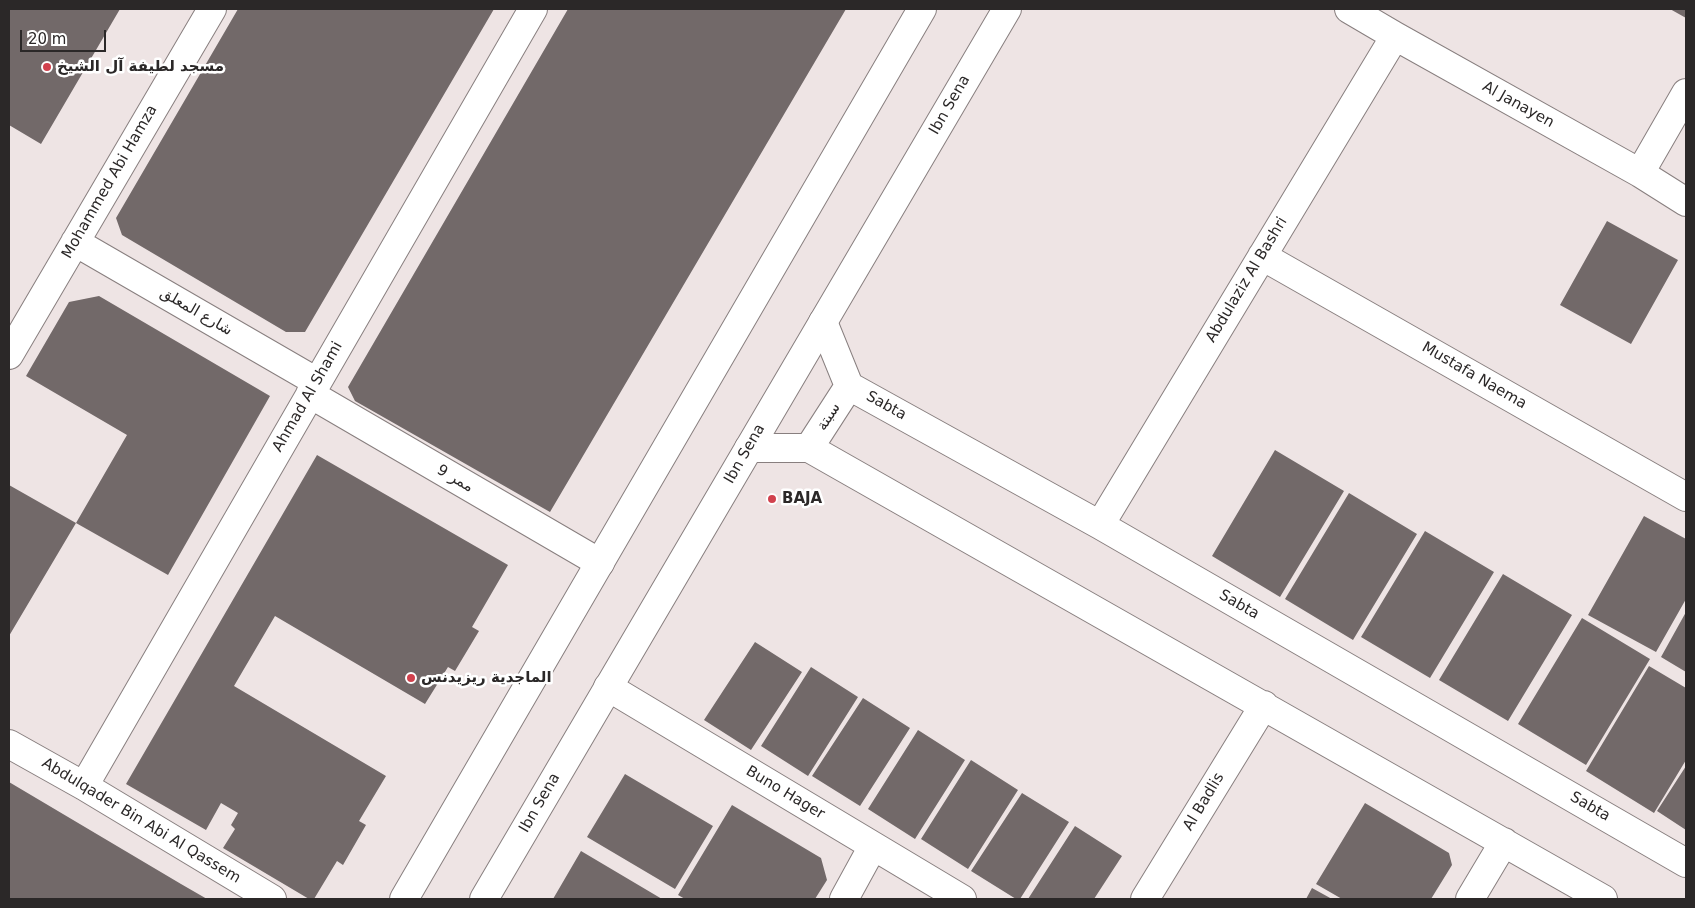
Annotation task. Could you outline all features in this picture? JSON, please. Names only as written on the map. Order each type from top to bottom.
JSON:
[{"type":"street","name":"Mohammed Abi Hamza","points":[[9,355],[212,9]]},
{"type":"street","name":"Ahmad Al Shami","points":[[84,786],[533,9]]},
{"type":"street","points":[[404,899],[922,9]]},
{"type":"street","name":"Ibn Sena","points":[[484,899],[1007,9]]},
{"type":"street","name":"Al Janayen","points":[[1349,9],[1640,173],[1686,202]]},
{"type":"street","name":"Abdulaziz Al Bashri","points":[[1100,525],[1395,36]]},
{"type":"street","points":[[1640,173],[1686,93]]},
{"type":"street","name":"شارع المعلق","points":[[75,242],[314,388]]},
{"type":"street","name":"Mustafa Naema","points":[[1262,256],[1686,497]]},
{"type":"street","name":"Sabta","points":[[823,322],[849,386],[1100,525],[1686,863]]},
{"type":"street","name":"سبتة","points":[[809,448],[849,386]]},
{"type":"street","name":"ممر 9","points":[[314,388],[600,563]]},
{"type":"street","points":[[749,448],[809,448],[1603,899]]},
{"type":"street","name":"Buno Hager","points":[[608,687],[962,899]]},
{"type":"street","name":"Al Badlis","points":[[1145,899],[1264,705]]},
{"type":"street","name":"Abdulqader Bin Abi Al Qassem","points":[[9,744],[84,786],[272,899]]},
{"type":"street","points":[[1470,899],[1504,842]]},
{"type":"street","points":[[844,899],[873,846]]},
{"type":"building","name":"مسجد لطيفة آل الشيخ","points":[[9,9],[120,9],[41,144],[9,125]]},
{"type":"building","points":[[238,9],[494,9],[305,332],[286,332],[122,235],[116,218]]},
{"type":"building","points":[[568,9],[846,9],[550,512],[355,401],[348,387]]},
{"type":"building","points":[[1670,9],[1686,9],[1686,18]]},
{"type":"building","points":[[1607,221],[1678,260],[1631,344],[1560,305]]},
{"type":"building","points":[[99,296],[270,396],[168,575],[76,523],[127,435],[26,376],[69,302]]},
{"type":"building","points":[[1275,450],[1344,491],[1280,597],[1212,556]]},
{"type":"building","name":"الماجدية ريزيدنس","points":[[317,455],[508,565],[472,627],[479,631],[455,671],[448,667],[425,704],[275,616],[234,686],[386,776],[359,821],[366,825],[343,865],[337,861],[314,899],[309,899],[223,848],[235,829],[231,825],[238,813],[221,803],[206,830],[126,784]]},
{"type":"building","points":[[9,485],[76,523],[9,636]]},
{"type":"building","points":[[1349,493],[1417,534],[1353,640],[1285,599]]},
{"type":"building","points":[[1644,516],[1686,539],[1686,599],[1656,652],[1588,615]]},
{"type":"building","points":[[1425,531],[1494,572],[1430,678],[1361,637]]},
{"type":"building","points":[[1503,574],[1572,615],[1508,721],[1439,680]]},
{"type":"building","points":[[1686,612],[1686,672],[1661,657]]},
{"type":"building","points":[[1582,618],[1650,659],[1586,765],[1518,724]]},
{"type":"building","points":[[755,642],[802,672],[751,750],[704,720]]},
{"type":"building","points":[[1649,666],[1686,688],[1686,760],[1654,813],[1586,771]]},
{"type":"building","points":[[811,667],[858,697],[808,776],[761,746]]},
{"type":"building","points":[[863,698],[910,728],[860,806],[812,776]]},
{"type":"building","points":[[918,730],[965,760],[915,839],[868,809]]},
{"type":"building","points":[[971,760],[1018,790],[968,869],[921,839]]},
{"type":"building","points":[[1686,766],[1686,830],[1657,811]]},
{"type":"building","points":[[625,774],[713,826],[675,889],[587,837]]},
{"type":"building","points":[[9,782],[181,884],[207,899],[9,899]]},
{"type":"building","points":[[1022,793],[1069,822],[1020,899],[1016,899],[971,871]]},
{"type":"building","points":[[1365,803],[1449,853],[1452,865],[1431,899],[1342,899],[1316,884]]},
{"type":"building","points":[[732,805],[821,858],[827,880],[815,899],[685,899],[678,895]]},
{"type":"building","points":[[1075,826],[1122,856],[1094,899],[1028,899]]},
{"type":"building","points":[[581,851],[662,899],[553,899]]},
{"type":"building","points":[[1312,888],[1332,899],[1306,899]]},
{"type":"place","name":"مسجد لطيفة آل الشيخ","points":[[47,67]]},
{"type":"place","name":"BAJA","points":[[772,499]]},
{"type":"place","name":"الماجدية ريزيدنس","points":[[411,678]]}]
